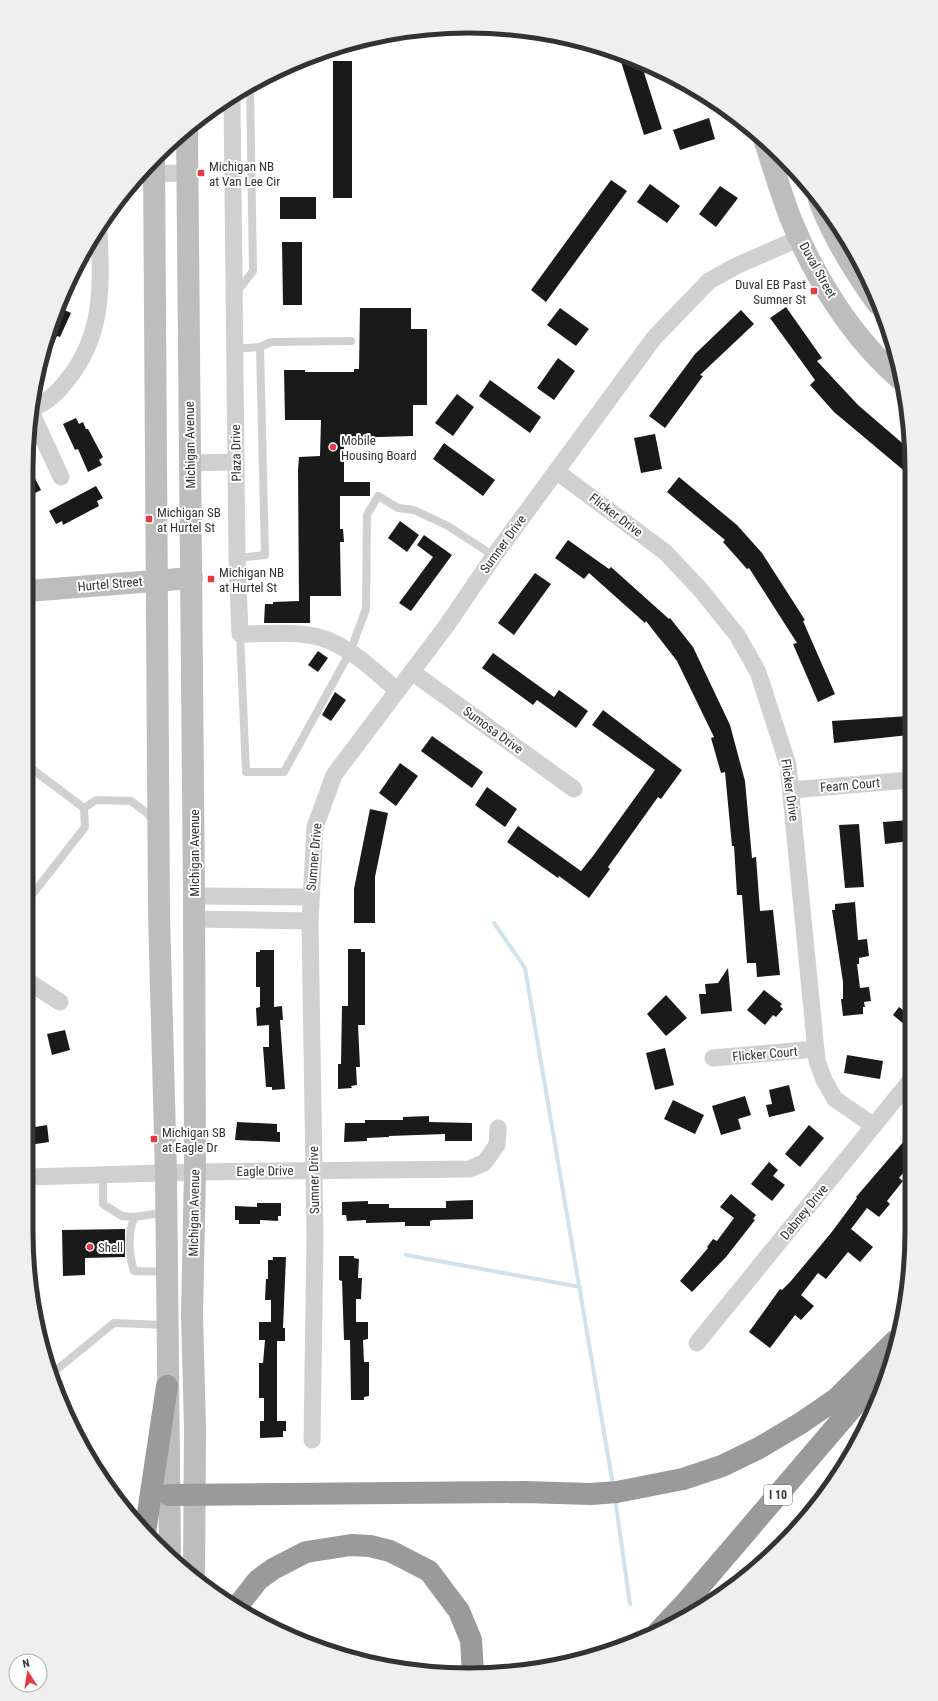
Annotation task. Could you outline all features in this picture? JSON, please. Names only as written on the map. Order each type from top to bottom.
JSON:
[{"type":"highway","points":[[168,1495],[516,1492],[591,1494],[617,1492],[683,1479],[722,1466],[759,1448],[801,1423],[836,1399],[890,1346]]},
{"type":"highway","name":"I 10","points":[[671,1618],[853,1407],[884,1364]]},
{"type":"highway","points":[[146,1525],[167,1386]]},
{"type":"highway","points":[[240,1603],[258,1580],[273,1569],[306,1552],[351,1545],[370,1546],[390,1552],[429,1571],[459,1611],[471,1640],[473,1668]]},
{"type":"main road","name":"Michigan Avenue","points":[[187,137],[194,896],[194,1172],[192,1316],[195,1428],[193,1494],[194,1570]]},
{"type":"main road","name":"Duval Street","points":[[769,153],[790,218],[815,270],[846,319],[873,354],[894,374]]},
{"type":"main road","name":"Michigan Avenue","points":[[149,173],[158,580],[159,912],[166,1172],[170,1548]]},
{"type":"main road","points":[[829,222],[865,286]]},
{"type":"main road","name":"Hurtel Street","points":[[33,590],[192,578]]},
{"type":"street","name":"Plaza Drive","points":[[232,103],[237,558],[240,634]]},
{"type":"street","points":[[780,164],[780,186]]},
{"type":"street","points":[[153,169],[187,173]]},
{"type":"street","points":[[38,406],[62,388],[76,369],[92,339],[98,313],[101,288],[100,236]]},
{"type":"street","name":"Sumner Drive","points":[[312,1440],[315,1236],[310,920],[315,827],[334,775],[447,625],[494,556],[654,338],[709,281],[736,266],[800,238]]},
{"type":"street","points":[[36,422],[61,477]]},
{"type":"street","points":[[191,464],[236,462]]},
{"type":"street","name":"Flicker Drive","points":[[556,471],[664,552],[700,589],[736,634],[758,672],[788,764],[817,1061],[824,1080],[835,1099],[874,1126]]},
{"type":"street","points":[[240,634],[304,635],[325,639],[350,652],[397,690]]},
{"type":"street","name":"Sumosa Drive","points":[[412,672],[574,789]]},
{"type":"street","name":"Fearn Court","points":[[791,790],[905,780]]},
{"type":"street","points":[[194,896],[311,897]]},
{"type":"street","points":[[194,919],[310,920]]},
{"type":"street","points":[[33,985],[60,1002]]},
{"type":"street","name":"Flicker Court","points":[[714,1058],[816,1049]]},
{"type":"street","name":"Dabney Drive","points":[[697,1343],[905,1087]]},
{"type":"street","name":"Eagle Drive","points":[[33,1177],[166,1172],[469,1169],[484,1162],[497,1145],[498,1128]]},
{"type":"lane","points":[[234,297],[252,271],[250,92]]},
{"type":"lane","points":[[234,349],[260,347],[271,342],[351,341]]},
{"type":"lane","points":[[237,558],[265,555],[260,347]]},
{"type":"lane","points":[[240,634],[246,772],[284,772],[350,652],[366,608],[367,515],[378,496],[398,508],[414,510],[448,526],[494,556]]},
{"type":"lane","points":[[33,770],[84,808]]},
{"type":"lane","points":[[84,808],[96,800],[131,802],[147,813],[159,827]]},
{"type":"lane","points":[[33,894],[85,827],[84,808]]},
{"type":"lane","points":[[103,1174],[103,1204],[122,1216],[135,1218],[166,1212]]},
{"type":"lane","points":[[135,1218],[131,1224],[131,1262],[134,1271],[166,1272]]},
{"type":"lane","points":[[56,1370],[114,1323],[167,1325]]},
{"type":"building","points":[[621,60],[643,69],[662,129],[644,135]]},
{"type":"building","points":[[333,61],[352,61],[352,198],[333,198]]},
{"type":"building","points":[[709,118],[715,139],[680,150],[673,130]]},
{"type":"building","points":[[611,180],[627,191],[546,302],[531,290]]},
{"type":"building","points":[[650,184],[680,206],[667,223],[637,202]]},
{"type":"building","points":[[720,186],[738,198],[716,227],[699,214]]},
{"type":"building","points":[[280,197],[316,197],[316,219],[280,219]]},
{"type":"building","points":[[282,242],[302,242],[302,305],[283,305]]},
{"type":"building","points":[[786,307],[822,358],[817,361],[858,405],[904,445],[905,471],[834,412],[810,385],[815,380],[770,318]]},
{"type":"building","name":"Mobile Housing Board","points":[[360,308],[411,308],[411,329],[427,329],[427,405],[413,405],[413,436],[344,438],[344,482],[370,482],[370,496],[340,496],[340,529],[343,529],[344,542],[340,542],[341,596],[310,596],[310,623],[264,623],[265,604],[273,604],[273,602],[299,601],[299,457],[320,456],[321,420],[285,420],[284,370],[305,370],[305,372],[354,372],[354,369],[359,369]]},
{"type":"building","points":[[560,308],[589,329],[576,346],[547,325]]},
{"type":"building","points":[[63,309],[71,313],[60,337],[57,336],[48,356]]},
{"type":"building","points":[[741,310],[754,324],[700,375],[703,376],[665,428],[649,416],[695,354]]},
{"type":"building","points":[[558,358],[575,371],[554,400],[537,388]]},
{"type":"building","points":[[490,380],[541,417],[530,433],[479,396]]},
{"type":"building","points":[[457,394],[474,407],[453,436],[435,423]]},
{"type":"building","points":[[76,418],[79,424],[83,422],[86,429],[88,429],[103,457],[99,460],[102,465],[88,472],[78,449],[75,450],[63,424]]},
{"type":"building","points":[[655,434],[662,469],[641,473],[634,438]]},
{"type":"building","points":[[444,443],[495,480],[483,496],[433,459]]},
{"type":"building","points":[[33,475],[41,490],[33,494]]},
{"type":"building","points":[[679,477],[737,525],[762,553],[805,620],[803,621],[835,694],[818,702],[793,644],[797,643],[749,568],[747,569],[723,542],[725,540],[667,492]]},
{"type":"building","points":[[96,486],[103,498],[97,501],[99,506],[63,525],[62,521],[56,524],[49,511]]},
{"type":"building","points":[[400,521],[419,535],[407,552],[388,538]]},
{"type":"building","points":[[424,535],[452,555],[411,611],[399,603],[433,557],[417,545]]},
{"type":"building","points":[[568,540],[609,569],[611,567],[669,619],[670,618],[693,647],[730,725],[745,781],[752,858],[756,857],[760,911],[773,910],[780,975],[757,977],[756,963],[747,963],[742,895],[737,895],[734,846],[732,846],[725,772],[721,773],[711,738],[714,737],[677,661],[646,621],[645,623],[589,573],[584,579],[555,558]]},
{"type":"building","points":[[535,573],[551,584],[514,635],[498,623]]},
{"type":"building","points":[[318,651],[328,658],[318,672],[308,665]]},
{"type":"building","points":[[493,653],[554,697],[559,690],[588,711],[576,728],[537,700],[533,705],[482,668]]},
{"type":"building","points":[[335,692],[346,700],[331,721],[322,715]]},
{"type":"building","points":[[603,710],[682,770],[661,799],[658,797],[608,867],[610,869],[589,898],[559,876],[558,878],[507,842],[518,826],[581,871],[593,856],[655,770],[592,725]]},
{"type":"building","points":[[905,716],[905,735],[834,743],[832,721]]},
{"type":"building","points":[[432,736],[483,772],[472,788],[421,751]]},
{"type":"building","points":[[400,763],[418,776],[396,806],[379,793]]},
{"type":"building","points":[[487,787],[517,809],[505,827],[475,805]]},
{"type":"building","points":[[370,809],[388,813],[375,877],[375,923],[354,923],[354,889]]},
{"type":"building","points":[[905,820],[905,842],[885,844],[883,822]]},
{"type":"building","points":[[859,824],[864,887],[845,888],[839,825]]},
{"type":"building","points":[[855,902],[858,940],[867,939],[869,956],[859,958],[859,964],[857,964],[860,988],[869,987],[871,1001],[864,1002],[865,1007],[863,1007],[863,1014],[843,1016],[841,999],[843,999],[843,982],[832,910],[835,910],[835,904]]},
{"type":"building","points":[[348,949],[361,949],[361,952],[365,952],[365,1025],[358,1025],[360,1067],[356,1067],[357,1085],[351,1086],[352,1088],[338,1089],[338,1064],[341,1064],[342,1006],[348,1006]]},
{"type":"building","points":[[260,950],[274,950],[274,1007],[282,1006],[283,1020],[280,1020],[285,1089],[272,1090],[272,1087],[266,1087],[263,1047],[269,1047],[269,1025],[257,1026],[256,1008],[260,1007],[260,987],[256,987],[256,952],[260,952]]},
{"type":"building","points":[[728,968],[732,1011],[701,1014],[699,994],[706,994],[705,984],[718,983]]},
{"type":"building","points":[[764,990],[782,1004],[780,1006],[783,1009],[776,1017],[773,1015],[765,1025],[747,1010]]},
{"type":"building","points":[[666,995],[687,1018],[666,1036],[647,1014]]},
{"type":"building","points":[[899,1007],[903,1010],[905,1007],[905,1025],[893,1015]]},
{"type":"building","points":[[65,1030],[70,1050],[52,1055],[47,1034]]},
{"type":"building","points":[[665,1048],[674,1085],[655,1090],[646,1053]]},
{"type":"building","points":[[847,1055],[883,1061],[880,1079],[844,1073]]},
{"type":"building","points":[[789,1085],[795,1111],[769,1117],[766,1105],[772,1104],[769,1090]]},
{"type":"building","points":[[745,1096],[751,1115],[738,1119],[741,1129],[721,1135],[712,1106]]},
{"type":"building","points":[[673,1100],[704,1115],[695,1134],[664,1119]]},
{"type":"building","points":[[429,1116],[429,1122],[472,1123],[472,1141],[445,1141],[445,1134],[389,1136],[367,1138],[367,1141],[344,1142],[345,1123],[365,1123],[365,1120],[403,1120],[403,1117]]},
{"type":"building","points":[[237,1122],[277,1124],[277,1132],[280,1132],[280,1142],[235,1140]]},
{"type":"building","points":[[47,1125],[49,1142],[33,1144],[33,1127]]},
{"type":"building","points":[[809,1125],[824,1138],[800,1167],[785,1154]]},
{"type":"building","points":[[905,1140],[905,1170],[899,1178],[903,1181],[887,1201],[890,1204],[879,1217],[867,1208],[851,1229],[873,1247],[860,1262],[848,1252],[826,1279],[818,1273],[801,1295],[814,1306],[801,1320],[795,1315],[770,1348],[749,1332],[780,1289],[782,1290],[791,1281],[831,1233],[857,1198],[856,1197]]},
{"type":"building","points":[[769,1162],[778,1170],[773,1176],[785,1185],[772,1201],[751,1184]]},
{"type":"building","points":[[731,1194],[756,1215],[753,1219],[755,1220],[726,1257],[692,1292],[680,1281],[708,1248],[707,1247],[713,1239],[717,1241],[734,1218],[720,1207]]},
{"type":"building","points":[[473,1200],[473,1219],[433,1220],[430,1221],[430,1226],[405,1226],[405,1222],[366,1223],[366,1220],[347,1221],[346,1215],[342,1215],[342,1202],[368,1201],[368,1204],[389,1204],[389,1208],[446,1208],[446,1201]]},
{"type":"building","points":[[257,1203],[281,1203],[281,1216],[278,1216],[278,1221],[260,1220],[260,1224],[239,1224],[239,1220],[235,1220],[235,1206],[257,1207]]},
{"type":"building","points":[[125,1229],[125,1257],[85,1258],[85,1275],[63,1276],[62,1230]]},
{"type":"building","points":[[339,1256],[354,1256],[354,1258],[359,1259],[358,1278],[362,1278],[361,1299],[356,1299],[356,1322],[368,1322],[368,1339],[363,1340],[364,1362],[369,1362],[369,1396],[364,1397],[364,1400],[351,1400],[350,1340],[344,1340],[342,1281],[339,1280]]},
{"type":"building","points":[[273,1257],[286,1257],[283,1328],[285,1328],[285,1341],[277,1341],[277,1421],[286,1421],[286,1431],[283,1431],[283,1437],[260,1438],[260,1421],[264,1421],[264,1398],[259,1398],[259,1363],[263,1363],[265,1340],[259,1340],[259,1322],[271,1322],[271,1300],[265,1300],[266,1279],[268,1279],[268,1260],[273,1260]]},
{"type":"waterway","points":[[494,923],[525,968],[613,1485]]},
{"type":"waterway","points":[[406,1255],[580,1287]]},
{"type":"waterway","points":[[615,1498],[630,1604]]},
{"type":"place","name":"Michigan NB at Van Lee Cir","points":[[201,173]]},
{"type":"place","name":"Duval EB Past Sumner St","points":[[814,291]]},
{"type":"place","name":"Mobile Housing Board","points":[[333,447]]},
{"type":"place","name":"Michigan SB at Hurtel St","points":[[149,519]]},
{"type":"place","name":"Michigan NB at Hurtel St","points":[[211,579]]},
{"type":"place","name":"Michigan SB at Eagle Dr","points":[[154,1139]]},
{"type":"place","name":"Shell","points":[[90,1247]]}]
